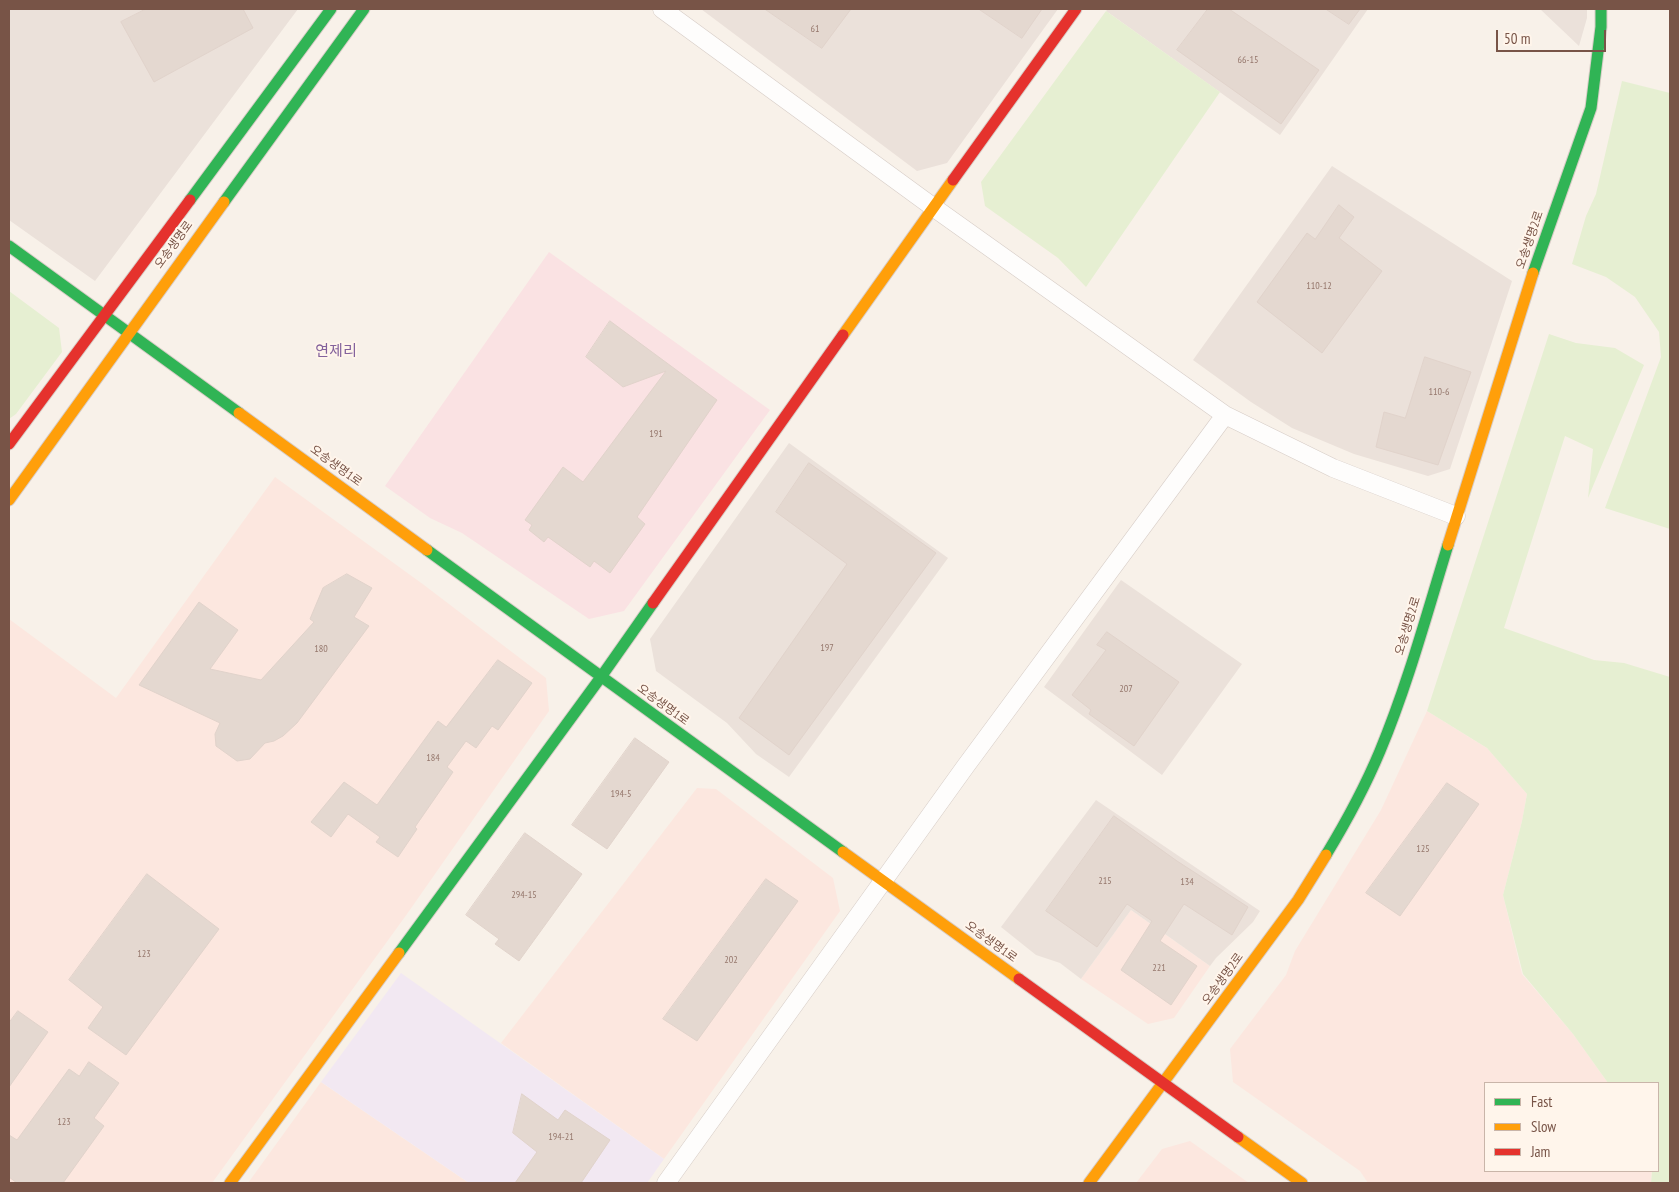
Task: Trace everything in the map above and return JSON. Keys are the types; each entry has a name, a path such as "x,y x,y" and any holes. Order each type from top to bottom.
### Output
{"street":[{"name":"오송생명로","path":"9,444 332,9"},
{"name":"오송생명로","path":"9,500 128,332 364,9"},
{"path":"662,9 933,207 1225,415 1333,468 1456,516"},
{"path":"230,1183 601,677 933,207 1076,9"},
{"name":"오송생명2로","path":"1089,1183 1298,900 1355,804 1377,759 1402,690 1539,253 1591,108 1602,27 1602,9"},
{"name":"오송생명1로","path":"9,246 601,677 1302,1183"},
{"path":"666,1183 971,759 1225,415"}],"shaded area":[{"path":"9,9 298,9 95,281 9,220"},
{"path":"701,9 1058,9 947,163 917,171"},
{"path":"1108,9 1368,9 1280,135 1106,11"},
{"path":"1540,9 1587,9 1587,18 1579,46"},
{"path":"1332,166 1512,281 1450,469 1428,476 1354,454 1292,428 1251,402 1193,360"},
{"path":"549,252 770,410 624,611 589,619 462,533 430,518 385,486"},
{"path":"789,443 948,558 789,777 756,754 727,723 656,671 650,639"},
{"path":"275,477 424,585 546,678 549,711 407,914 212,1183 9,1183 9,619 116,698"},
{"path":"1121,580 1242,664 1162,775 1044,687"},
{"path":"1427,711 1487,748 1527,794 1503,895 1522,974 1573,1034 1607,1082 1484,1082 1484,1172 1652,1172 1651,1183 1368,1183 1360,1171 1233,1082 1230,1049 1286,975 1295,951 1381,810"},
{"path":"697,788 716,789 833,878 840,911 664,1159 501,1043"},
{"path":"1096,800 1260,911 1253,922 1210,966 1131,910 1081,979 1060,963 1036,955 1001,927"},
{"path":"1131,910 1210,966 1174,1018 1148,1024 1081,979"},
{"path":"401,973 664,1159 647,1183 469,1183 321,1082"},
{"path":"321,1082 469,1183 248,1183"},
{"path":"1190,1141 1249,1183 1136,1183 1162,1149"}],"green space":[{"path":"1106,11 1220,92 1086,287 1058,258 985,206 981,182"},
{"path":"1622,81 1670,93 1670,529 1605,508 1661,357 1659,332 1635,297 1606,277 1572,264 1586,216 1596,194"},
{"path":"9,291 59,328 62,352 16,414 9,419"},
{"path":"1549,334 1576,343 1615,348 1644,365 1588,498 1593,449 1565,436 1504,628 1594,660 1624,663 1670,677 1670,1183 1651,1183 1652,1172 1659,1172 1659,1082 1607,1082 1573,1034 1523,974 1503,895 1527,794 1487,748 1427,711"}],"building":[{"path":"146,9 243,9 253,28 154,82 121,22"},
{"path":"765,9 851,9 822,48"},
{"path":"979,9 1042,9 1022,38"},
{"path":"1208,9 1229,9 1319,70 1281,124 1177,50"},
{"path":"1326,9 1360,9 1349,24"},
{"path":"1339,205 1354,217 1339,238 1382,271 1322,353 1257,302 1307,233 1315,239"},
{"path":"610,321 717,400 637,517 645,524 610,573 594,561 590,567 548,537 544,542 529,530 532,525 525,520 563,467 583,482 666,371 623,387 586,357"},
{"path":"1425,357 1471,372 1438,465 1376,447 1384,412 1405,418"},
{"path":"809,463 936,553 789,755 739,718 847,564 776,512"},
{"path":"347,574 372,588 354,617 369,626 297,723 283,736 265,743 250,759 237,761 216,746 215,734 220,723 139,685 199,602 238,630 210,669 261,680 314,622 310,619 323,588"},
{"path":"1107,632 1179,682 1134,746 1089,714 1091,710 1072,695 1106,650 1097,645"},
{"path":"498,660 532,683 498,730 492,726 476,748 466,741 447,767 453,772 415,827 417,829 398,857 376,842 380,837 348,814 331,837 311,822 344,782 377,805 438,721 446,727"},
{"path":"635,738 669,762 607,849 572,825"},
{"path":"1447,783 1479,804 1400,916 1366,893"},
{"path":"1114,816 1177,861 1248,907 1232,935 1184,904 1160,941 1197,966 1171,1005 1121,970 1152,921 1127,904 1097,947 1046,911"},
{"path":"525,833 582,874 519,961 495,944 499,939 466,915"},
{"path":"147,874 219,929 126,1055 88,1028 103,1007 69,980"},
{"path":"766,879 798,901 697,1041 663,1019"},
{"path":"18,1011 48,1032 9,1087 9,1023"},
{"path":"89,1062 119,1083 94,1118 104,1126 63,1183 17,1183 9,1177 9,1135 17,1140 69,1069 79,1076"},
{"path":"522,1094 558,1120 565,1110 610,1140 581,1183 515,1183 537,1152 513,1133"}],"traffic: fast":[{"path":"190,200 331,9"},
{"path":"224,202 364,9"},
{"path":"1533,273 1591,108 1601,27 1601,9"},
{"path":"9,246 239,413"},
{"path":"1326,855 1362,791 1390,726 1417,648 1448,545"},
{"path":"427,550 843,852"},
{"path":"399,953 653,603"}],"traffic: slow":[{"path":"843,335 953,180"},
{"path":"9,500 224,202"},
{"path":"1448,545 1533,273"},
{"path":"239,413 427,550"},
{"path":"843,852 1019,979"},
{"path":"1089,1183 1298,900 1326,855"},
{"path":"230,1183 399,953"},
{"path":"1238,1137 1302,1183"}],"traffic: jam":[{"path":"953,180 1076,9"},
{"path":"9,444 190,200"},
{"path":"653,603 843,335"},
{"path":"1019,979 1238,1137"}],"district":[{"name":"연제리","path":"336,352"}]}
